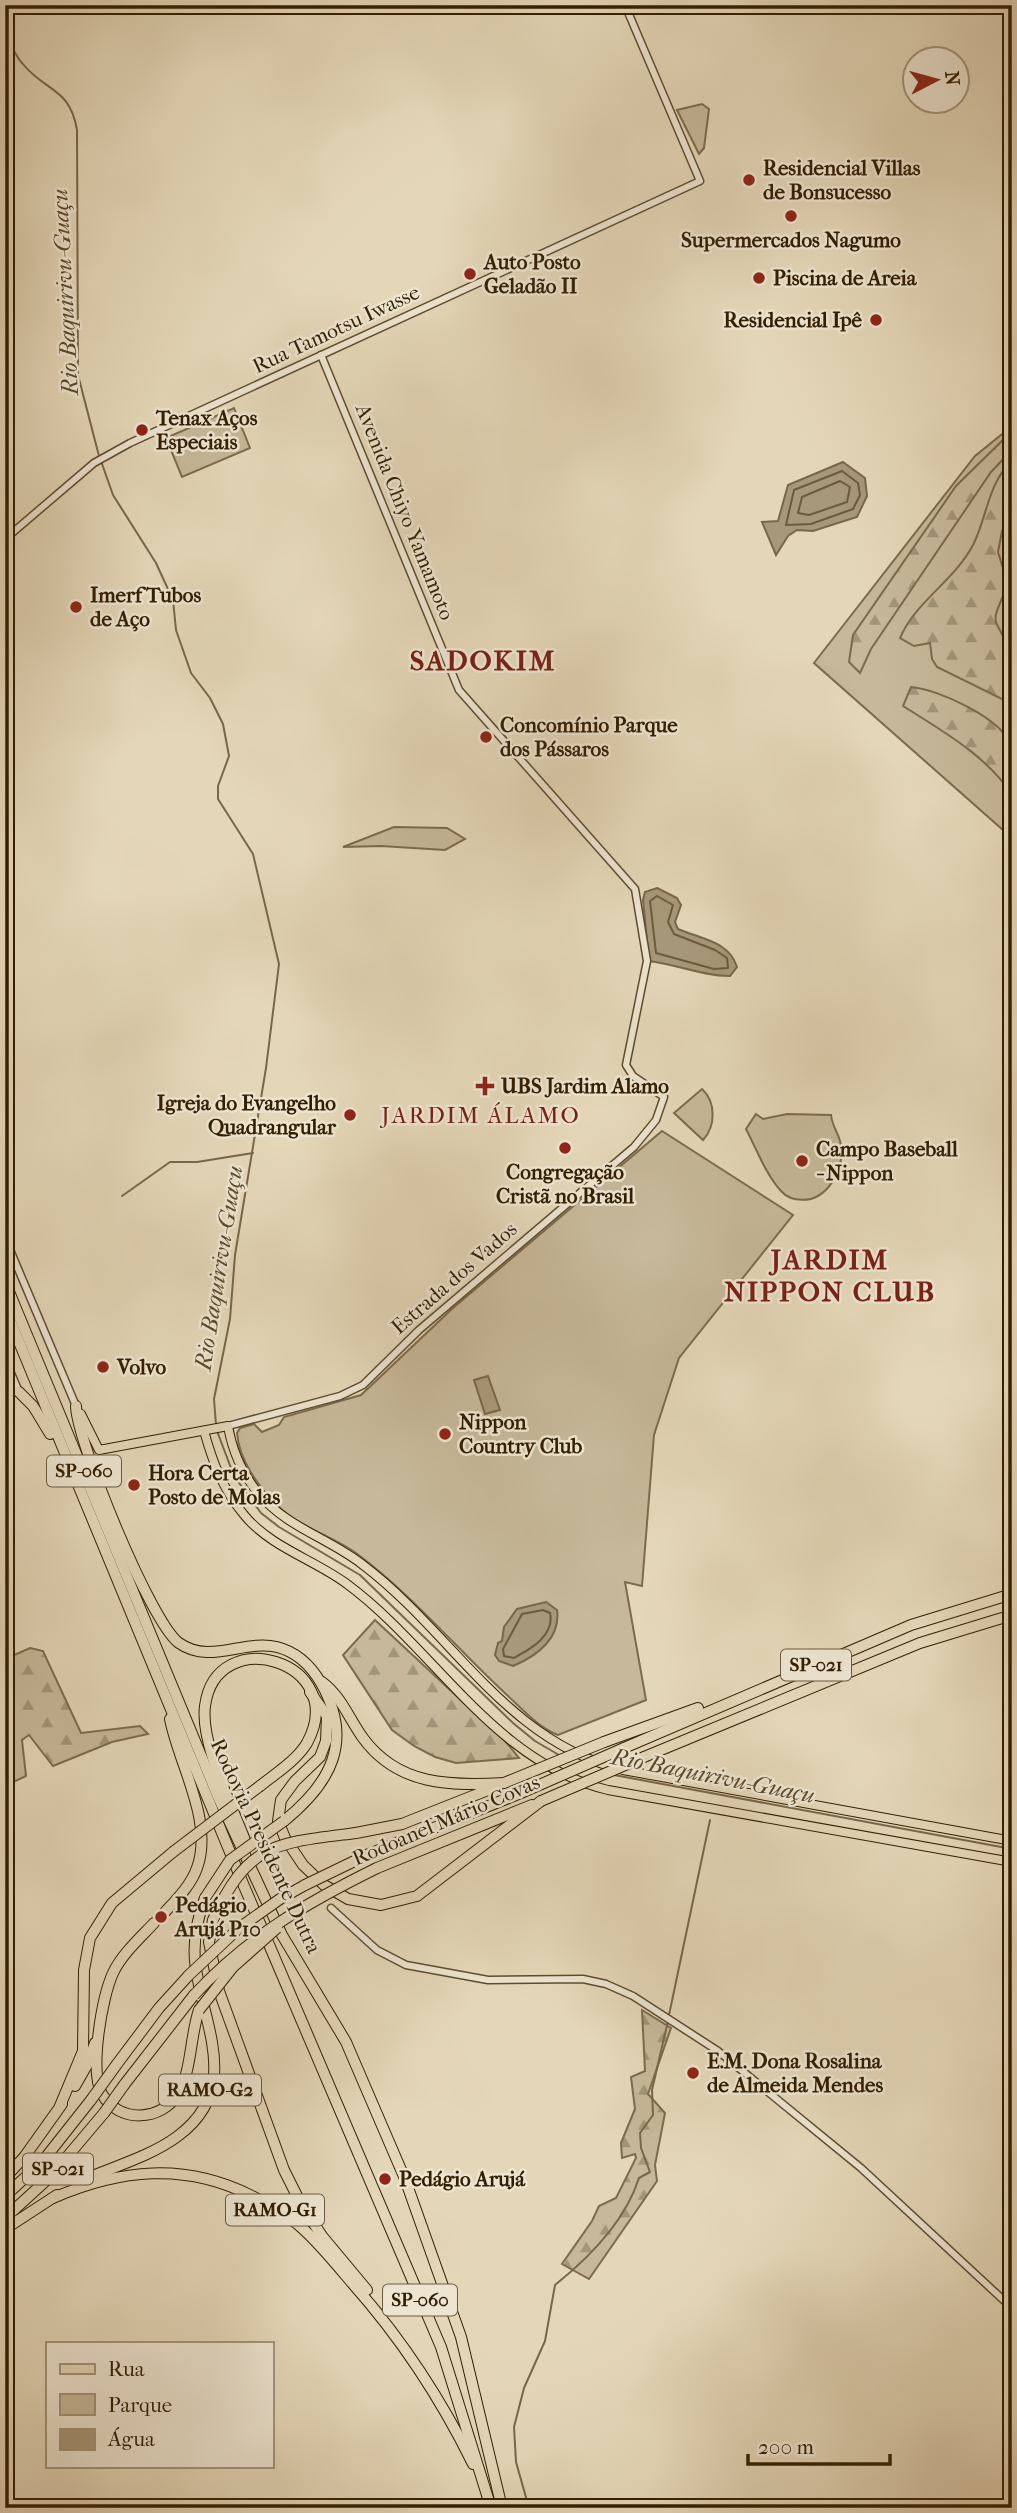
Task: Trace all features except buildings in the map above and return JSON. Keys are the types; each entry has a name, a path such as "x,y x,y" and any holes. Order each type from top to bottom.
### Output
{"highway":[{"name":"Rodovia Presidente Dutra","path":"5,1282 219,1800 293,1954 346,2042 405,2179 461,2337 502,2508"},
{"name":"Rodovia Presidente Dutra","path":"5,1308 166,1698 441,2347 491,2508"},
{"path":"19,1392 45,1424 66,1469 75,1480"},
{"path":"76,1406 90,1456 120,1533 161,1623 180,1644 202,1653 252,1645 276,1646 297,1656 319,1681 335,1692 363,1739 381,1758 406,1774 439,1784 505,1783"},
{"name":"Rodoanel Mário Covas","path":"5,2196 42,2162 159,2008 213,1950 265,1908 369,1854 521,1793 729,1701 911,1625 1012,1594"},
{"name":"Rodoanel Mário Covas","path":"5,2218 50,2177 104,2113 194,1995 234,1955 289,1914 377,1868 463,1835 644,1757 920,1643 1012,1615"},
{"path":"265,1899 208,1738 204,1708 216,1678 233,1665 253,1659 274,1660 287,1665 327,1716 326,1741 320,1757 295,1781 281,1800 278,1821 285,1838 303,1864 324,1885 348,1899 381,1905 417,1896 541,1801"},
{"name":"RAMO-G2","path":"53,2198 79,2181 167,2144 194,2122 205,2105 215,2069 215,2050 195,1964 198,1919 205,1898 230,1860 306,1803 323,1783 337,1743 335,1716 319,1681"},
{"path":"60,2106 83,2051 84,1970 90,1938 112,1903 173,1852 260,1786 307,1743 314,1715 310,1692"},
{"path":"165,1912 192,1880 201,1848 194,1800 166,1698"},
{"path":"387,2322 382,2310 322,2236 301,2204 284,2170 219,1991 209,1942 213,1920 234,1879 257,1858 286,1844 402,1824 604,1742 704,1706 729,1701"},
{"path":"154,1923 112,1974 100,2029 96,2068 102,2094 124,2112 145,2116 162,2110 180,2092 199,2010 233,1967 289,1914"},
{"path":"5,2178 25,2156 87,2066 100,2029"},
{"name":"RAMO-G1","path":"53,2198 106,2178 137,2172 179,2173 219,2182 269,2205 300,2225 387,2322 443,2405 485,2488"},
{"path":"5,2229 53,2198"}],"main road":[{"path":"76,1406 99,1450 224,1427 238,1460 257,1492 274,1510 293,1525 364,1565 519,1717 568,1751 623,1770 1012,1841"},
{"path":"207,1430 223,1486 247,1518 270,1538 349,1585 501,1733 548,1768 608,1790 1012,1862"}],"street":[{"name":"Rua Tamotsu Iwasse","path":"5,539 104,457 701,181 625,5"},
{"name":"Avenida Chiyo Yamamoto","path":"321,355 459,690 635,889 647,961 626,1065 633,1076 664,1097"},
{"name":"Estrada dos Vados","path":"224,1427 340,1396 363,1385 419,1330 634,1147 656,1120 664,1097"},
{"path":"5,1238 76,1406"},
{"path":"5,1359 19,1392"},
{"path":"331,1908 377,1950 406,1965 443,1974 498,1980 583,1979 619,1989 718,2051 880,2184 1012,2308"}],"green space":[{"path":"702,104 709,109 704,148 699,154 677,110"},
{"path":"234,408 250,448 182,477 166,438"},
{"path":"1012,426 1012,838 814,663 975,456"},
{"path":"1011,432 1010,452 991,472 871,649 860,673 849,662 853,635 956,486"},
{"path":"1012,461 1012,510 1002,531 998,552 1008,585 997,610 996,622 1011,655 1012,704 937,667 932,659 930,643 914,646 900,638 915,613 965,558 978,534 998,479"},
{"path":"911,687 952,699 982,715 1005,735 1013,756 1012,794 976,755 903,706"},
{"path":"394,827 447,828 465,839 445,850 381,846 343,847"},
{"path":"702,1089 710,1100 713,1114 710,1128 703,1140 674,1113"},
{"name":"Campo Baseball - Nippon","path":"756,1114 763,1119 787,1114 831,1115 840,1141 841,1158 836,1175 826,1190 811,1199 803,1200 791,1198 781,1191 766,1169 746,1129"},
{"name":"Nippon Country Club","path":"662,1131 793,1215 679,1358 654,1435 642,1586 625,1582 646,1700 558,1735 525,1713 380,1572 350,1549 297,1521 278,1506 251,1473 237,1433 240,1428 254,1424 262,1432 279,1425 284,1417 361,1395 453,1308"},
{"path":"375,1620 506,1742 519,1758 456,1763 435,1757 392,1730 343,1655"},
{"path":"30,1648 43,1651 81,1733 140,1726 148,1734 112,1742 53,1766 29,1735 22,1740 26,1776 5,1786 5,1659"},
{"path":"642,2010 671,2028 648,2094 665,2113 655,2165 657,2181 589,2279 562,2264 592,2221 599,2206 616,2198 636,2158 635,2154 622,2158 621,2143 635,2109 631,2077 645,2071"}],"water":[{"path":"843,462 865,478 867,496 857,517 813,531 797,530 788,536 776,555 762,522 778,521 788,485"},
{"path":"657,888 677,898 681,905 675,922 678,929 713,942 728,951 737,967 730,976 649,961 643,900 645,892"},
{"path":"488,1376 500,1410 485,1414 474,1380"},
{"path":"546,1602 557,1610 557,1620 546,1645 513,1666 499,1661 495,1655 498,1643 502,1641 504,1627 517,1609"}],"waterway":[{"name":"Rio Baquirivu-Guaçu","path":"5,33 22,63 63,98 74,116 77,130 78,375 99,456"},
{"name":"Rio Baquirivu-Guaçu","path":"101,461 113,495 156,563 173,600 176,630 191,673 210,698 223,724 229,756 218,786 218,799 253,854 279,964 266,1068 235,1255 230,1319 214,1399 216,1425"},
{"path":"122,1196 170,1162 197,1162 253,1153"},
{"name":"Rio Baquirivu-Guaçu","path":"217,1431 234,1476 261,1513 279,1527 360,1575 513,1723 535,1741 559,1755"},
{"name":"Rio Baquirivu-Guaçu","path":"614,1775 1012,1849"},
{"path":"669,2015 710,1820"},
{"path":"529,2508 516,2462 514,2427 524,2388 545,2341 555,2285 605,2238 625,2209 639,2178 650,2172 641,2148 640,2133 653,2115 652,2090 668,2021"}],"place":[{"name":"Residencial Villas de Bonsucesso","path":"749,180"},
{"name":"Supermercados Nagumo","path":"791,216"},
{"name":"Auto Posto Geladão II","path":"470,274"},
{"name":"Piscina de Areia","path":"759,278"},
{"name":"Residencial Ipê","path":"876,320"},
{"name":"Tenax Aços Especiais","path":"142,430"},
{"name":"Imerf Tubos de Aço","path":"76,607"},
{"name":"Concomínio Parque dos Pássaros","path":"486,737"},
{"name":"UBS Jardim Alamo","path":"485,1086"},
{"name":"Igreja do Evangelho Quadrangular","path":"350,1115"},
{"name":"Congregação Cristã no Brasil","path":"565,1148"},
{"name":"Campo Baseball - Nippon","path":"802,1161"},
{"name":"Volvo","path":"103,1367"},
{"name":"Nippon Country Club","path":"445,1434"},
{"name":"Hora Certa Posto de Molas","path":"134,1485"},
{"name":"Pedágio Arujá P10","path":"161,1917"},
{"name":"E.M. Dona Rosalina de Almeida Mendes","path":"693,2073"},
{"name":"Pedágio Arujá","path":"385,2179"}],"district":[{"name":"SADOKIM","path":"483,660"},
{"name":"JARDIM ÁLAMO","path":"481,1115"},
{"name":"JARDIM NIPPON CLUB","path":"830,1275"}]}
